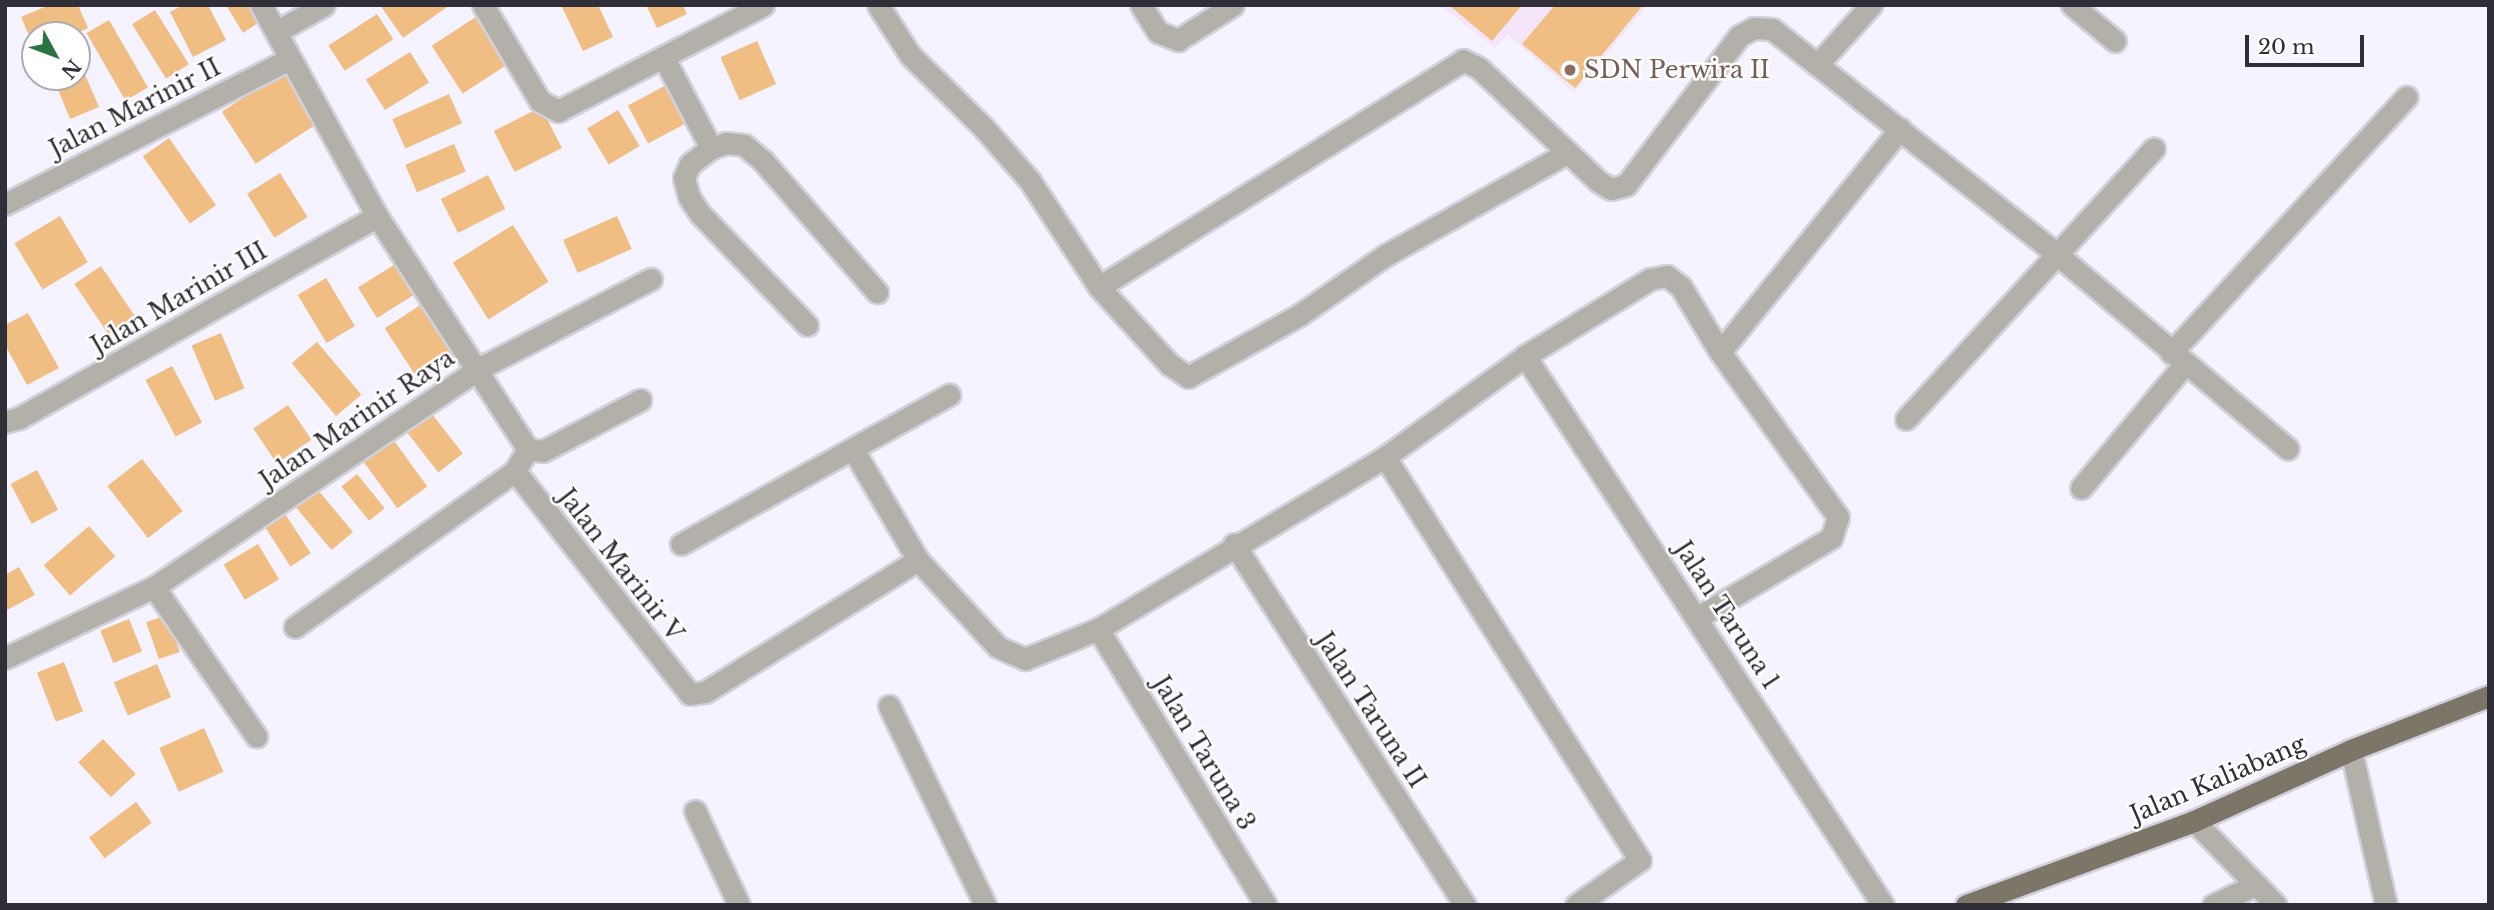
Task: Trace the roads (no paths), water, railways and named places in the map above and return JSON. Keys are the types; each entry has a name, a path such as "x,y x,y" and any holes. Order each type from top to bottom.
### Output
{"main road":[{"name":"Jalan Kaliabang","path":"1966,905 2194,821 2351,750 2489,696"}],"street":[{"name":"Jalan Marinir Raya","path":"5,658 153,587 478,369 377,216 261,5"},
{"path":"276,33 324,5"},
{"path":"482,5 549,110 558,111 763,5"},
{"path":"878,5 910,55 984,128 1030,181 1099,287 1169,363 1188,377 1301,314 1386,255 1565,155"},
{"path":"1141,5 1158,32 1178,40 1233,5"},
{"path":"1817,65 1871,5"},
{"path":"2072,5 2115,41"},
{"path":"1099,287 1463,60 1479,68 1565,155 1611,189 1626,184 1740,36 1754,28 1772,29 2059,256 2177,359 2288,449"},
{"path":"664,58 711,148"},
{"name":"Jalan Marinir II","path":"5,204 289,59"},
{"path":"2081,488 2177,359 2406,97"},
{"path":"1720,352 1900,129"},
{"path":"807,325 700,214 689,197 684,178 690,164 711,148 744,145 877,292"},
{"path":"1906,419 2059,256 2154,148"},
{"name":"Jalan Marinir III","path":"5,422 19,418 377,216"},
{"path":"854,451 918,559 998,647 1025,659 1098,629 1234,544 1385,457 1525,356 1650,279 1667,276 1681,287 1720,352 1838,517 1838,527 1831,538 1698,617"},
{"path":"640,400 543,452 528,449 478,369 651,278"},
{"name":"Jalan Taruna 1","path":"1525,356 1884,905"},
{"path":"681,544 854,451 948,395"},
{"path":"295,627 515,471 528,449"},
{"path":"1385,457 1640,860 1576,905"},
{"name":"Jalan Marinir V","path":"515,471 685,691 705,692 918,559"},
{"name":"Jalan Taruna II","path":"1234,544 1465,905"},
{"path":"153,587 256,736"},
{"name":"Jalan Taruna 3","path":"1098,629 1266,905"},
{"path":"889,706 985,905"},
{"path":"2351,750 2386,905"},
{"path":"695,811 739,905"},
{"path":"2194,821 2277,905"},
{"path":"2213,905 2255,885"}],"place":[{"name":"SDN Perwira II","path":"1570,70"}]}
